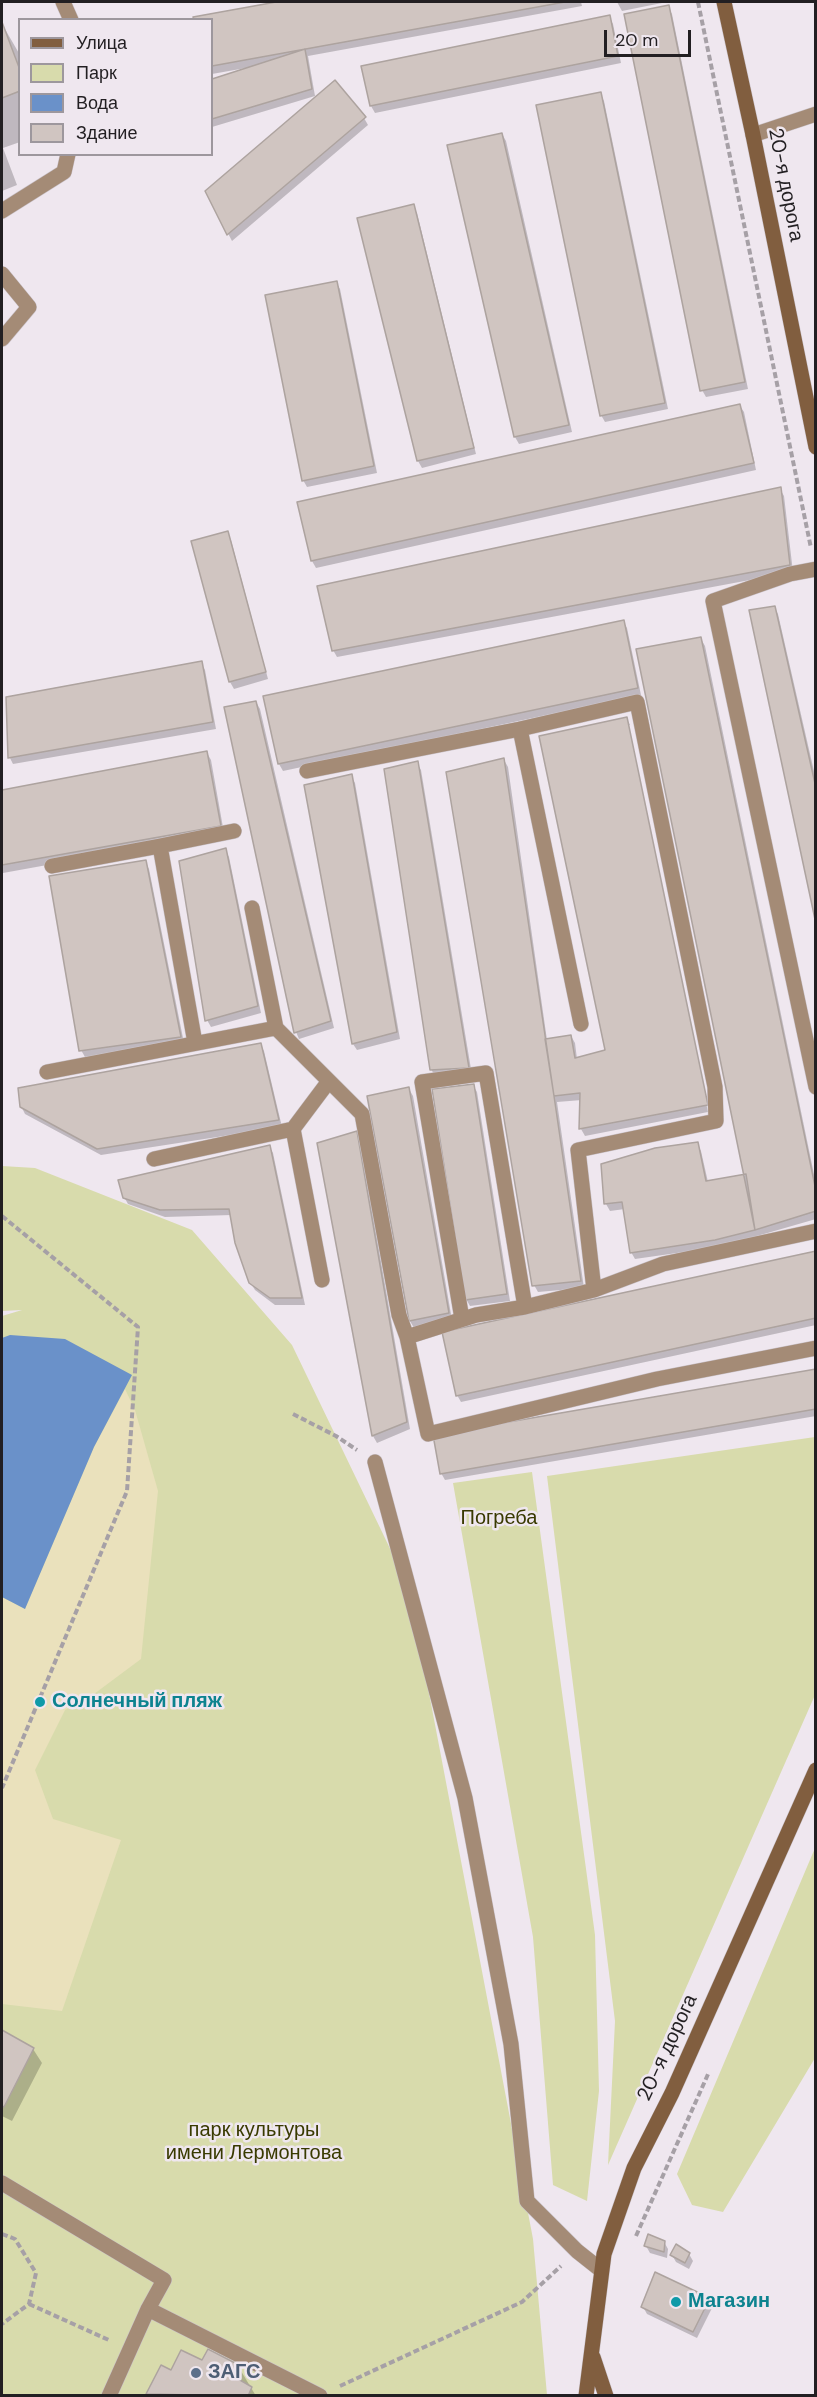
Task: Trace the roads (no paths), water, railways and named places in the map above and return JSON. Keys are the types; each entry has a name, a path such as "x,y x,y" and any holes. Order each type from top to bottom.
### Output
{"main road":[{"name":"20-я дорога","path":"724,2 816,447"},
{"name":"20-я дорога","path":"586,2396 604,2254 634,2168 672,2093 816,1770"},
{"name":"20-я дорога","path":"591,2352 606,2396"}],"lane":[{"path":"63,2 70,18"},
{"path":"753,135 816,114"},
{"path":"2,211 64,172 68,156"},
{"path":"2,274 29,307 2,339"},
{"path":"815,569 790,574 713,601 816,1087"},
{"path":"307,771 520,729 637,702 715,1087 716,1121 578,1150 594,1290"},
{"path":"520,729 581,1024"},
{"path":"52,866 234,831"},
{"path":"160,846 195,1043"},
{"path":"252,909 276,1028 362,1114 399,1315 407,1337 428,1434 657,1379 816,1348"},
{"path":"47,1072 276,1028"},
{"path":"462,1319 422,1082 486,1073 525,1307"},
{"path":"154,1159 293,1129 329,1082"},
{"path":"293,1129 322,1280"},
{"path":"407,1337 462,1319 594,1290 663,1264 816,1231"},
{"path":"375,1462 465,1798 511,2044 527,2201 577,2251 601,2270"},
{"path":"2,2183 164,2280 148,2309 109,2396"},
{"path":"148,2309 320,2396"}],"water":[{"path":"10,1335 65,1339 132,1375 94,1447 25,1609 2,1597 2,1338"}],"place":[{"name":"Солнечный пляж","path":"40,1702"},
{"name":"Магазин","path":"676,2302"},
{"name":"ЗАГС","path":"196,2373"}],"park label":[{"name":"Погреба","path":"499,1519"},
{"name":"парк культуры имени Лермонтова","path":"254,2142"}]}
